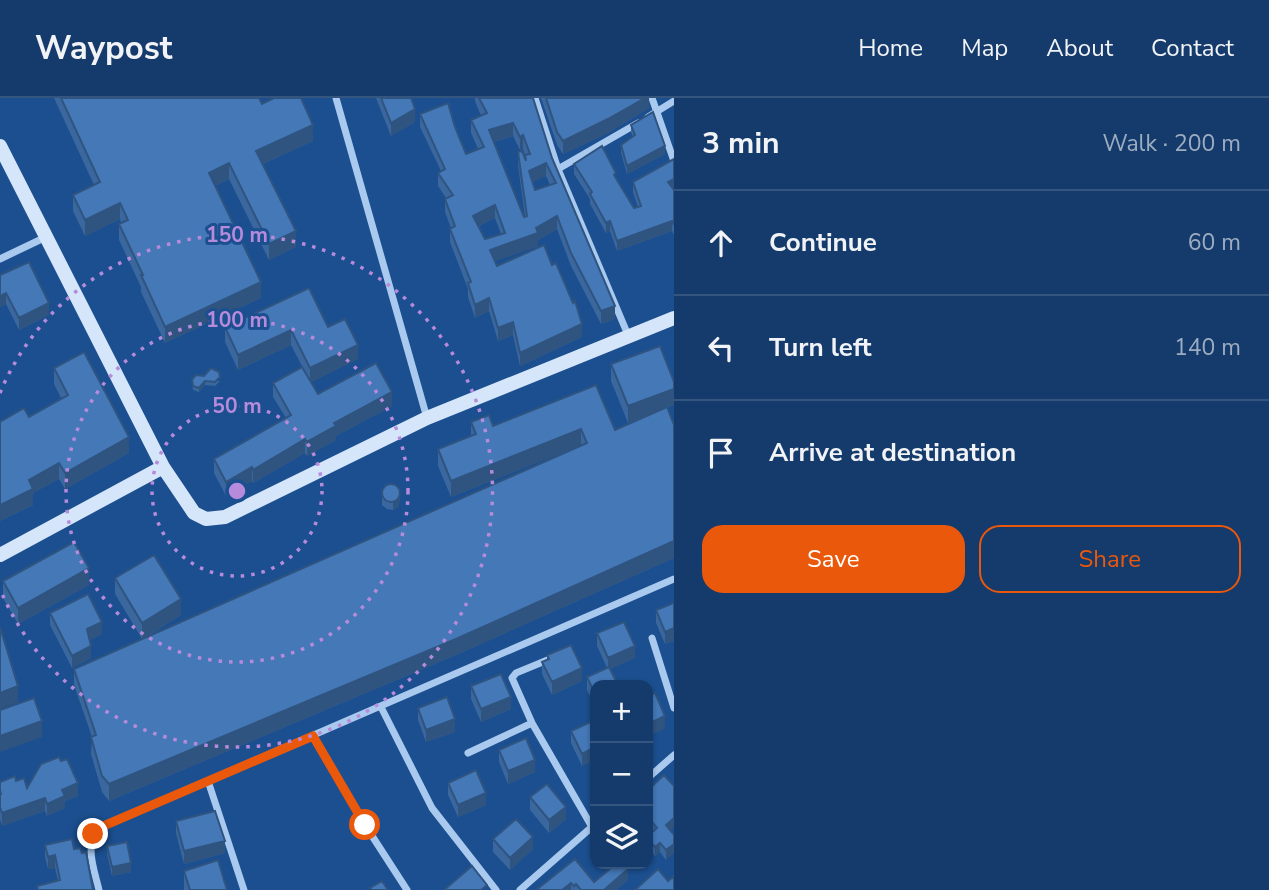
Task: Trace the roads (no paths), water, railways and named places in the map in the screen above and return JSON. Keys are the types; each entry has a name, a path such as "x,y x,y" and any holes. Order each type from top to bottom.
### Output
{"street":[{"path":"335,98 427,418"},
{"path":"535,98 558,169 628,335"},
{"path":"652,98 674,161"},
{"path":"558,169 674,101"},
{"path":"0,146 163,467 194,513 206,519 225,517 427,418 674,318"},
{"path":"0,259 46,237"},
{"path":"0,555 163,467"},
{"path":"99,890 89,846 93,834 101,827 674,579"},
{"path":"652,638 674,708"},
{"path":"559,656 516,673 512,678 532,723 590,818"},
{"path":"381,707 432,808 496,890"},
{"path":"468,753 532,723"},
{"path":"313,736 407,890"},
{"path":"653,774 674,755"},
{"path":"208,781 244,890"},
{"path":"520,890 590,829"}]}
